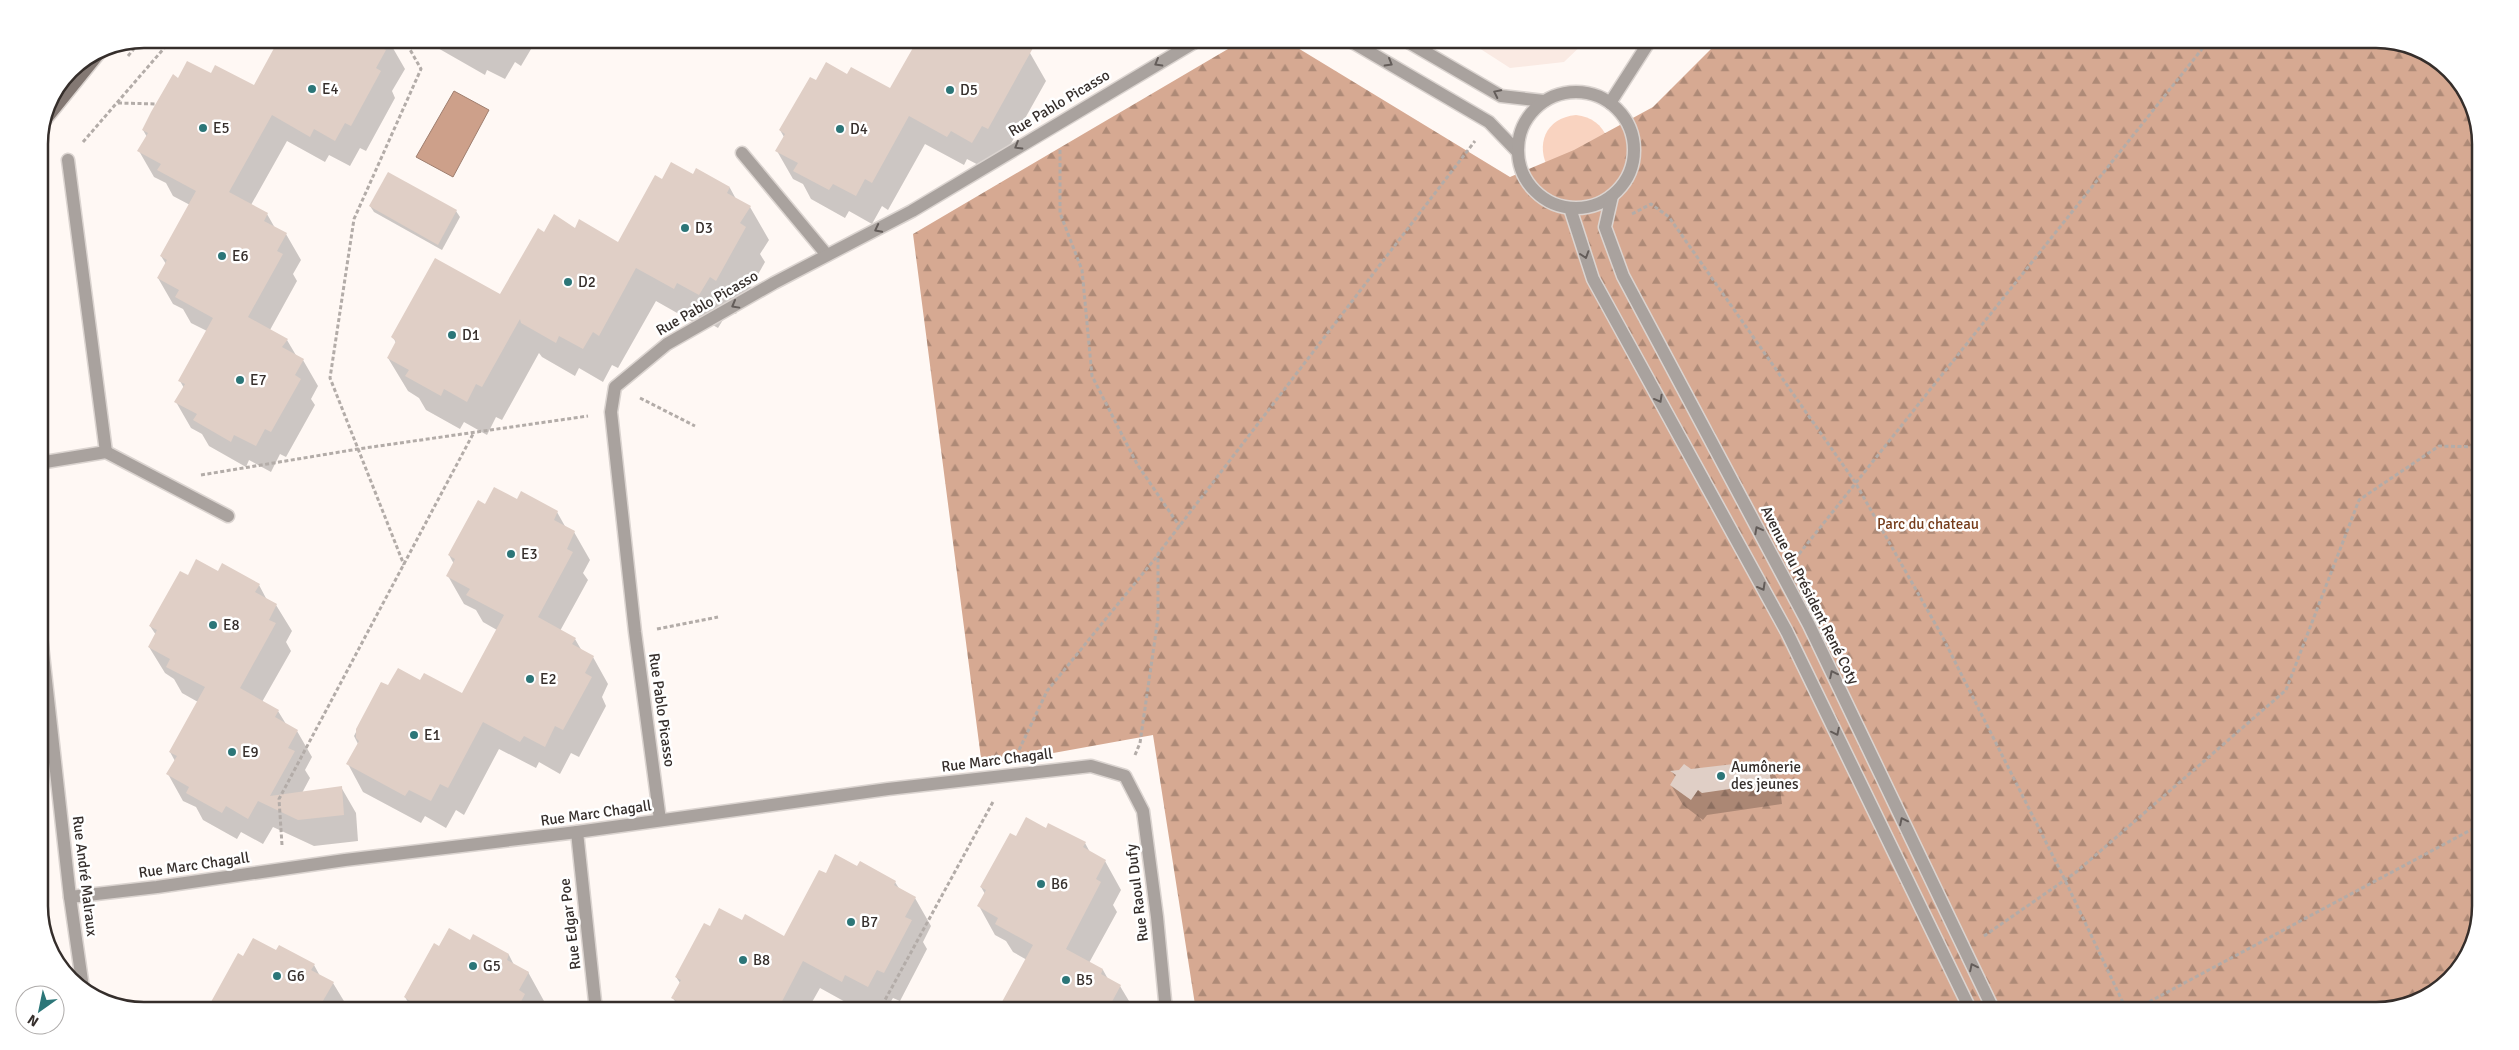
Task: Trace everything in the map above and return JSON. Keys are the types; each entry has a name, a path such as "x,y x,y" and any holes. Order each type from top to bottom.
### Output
{"main road":[{"path":"54,109 91,63"}],"street":[{"name":"Rue Pablo Picasso","path":"660,820 635,632 611,412 615,387 667,344 827,255 912,211 1060,120 1184,48"},
{"path":"1362,48 1489,122 1517,151"},
{"path":"1418,48 1501,96 1544,101"},
{"path":"1610,103 1645,48"},
{"path":"1570,92 1584,92 1610,103 1621,113 1629,127 1634,149 1630,172 1623,185 1612,196 1599,204 1585,208 1570,208 1554,204 1539,196 1528,183 1520,168 1517,151 1519,136 1524,122 1533,110 1544,101 1570,92"},
{"path":"742,153 827,255"},
{"path":"68,160 106,452"},
{"path":"1605,227 1612,196"},
{"path":"1570,208 1593,279 1787,632 1967,1002"},
{"name":"Avenue du Président René Coty","path":"1605,227 1623,276 1809,625 1990,1002"},
{"path":"48,462 106,452 228,516"},
{"name":"Rue André Malraux","path":"48,699 70,897 82,981"},
{"name":"Rue Marc Chagall","path":"70,897 1008,775 1090,766 1124,776"},
{"name":"Rue Raoul Dufy","path":"1124,776 1143,811 1157,916 1165,1002"},
{"name":"Rue Edgar Poe","path":"577,832 595,1002"}],"path":[{"path":"68,160 164,48"},
{"path":"404,565 330,378 354,219 421,68 409,48"},
{"path":"1782,574 2203,48"},
{"path":"117,103 156,104"},
{"path":"1060,120 1060,213 1082,270 1092,376 1137,464 1180,526"},
{"path":"884,1002 1008,775 1047,691 1180,526 1489,122"},
{"path":"1605,227 1651,204 1669,216 1856,482 1941,634 2065,880 2123,1002"},
{"path":"615,387 695,426"},
{"path":"162,481 358,449 473,434 611,412"},
{"path":"283,868 279,799 473,434"},
{"path":"1965,949 2065,880 2286,690 2359,500 2439,446 2471,447"},
{"path":"1124,776 1140,744 1158,618 1158,554"},
{"path":"635,632 718,618"},
{"path":"2149,1002 2472,829"}],"shaded area":[{"path":"1479,48 1579,48 1564,62 1510,68"},
{"path":"454,91 489,110 453,177 416,157"},
{"path":"1576,115 1587,117 1595,122 1608,139 1549,170 1543,151 1543,142 1546,134 1557,121"}],"green space":[{"name":"Parc du chateau","path":"1230,48 1298,48 1510,177 1574,150 1653,107 1712,48 2382,48 2395,49 2424,60 2444,75 2459,95 2471,131 2472,907 2470,926 2459,955 2444,975 2418,993 2395,1001 2382,1002 1195,1002 1153,735 982,766 913,234"}],"building":[{"path":"274,48 382,48 386,50 376,68 381,71 351,126 345,123 335,141 314,129 310,137 272,115 229,192 268,213 264,221 287,233 277,251 283,254 248,317 288,339 282,347 304,359 295,375 301,379 271,432 265,429 256,446 234,435 231,442 193,420 197,414 174,402 185,384 178,381 213,318 175,297 179,290 157,278 167,260 160,256 196,191 157,170 161,164 137,151 148,133 142,130 151,112 173,74 178,78 187,61 211,73 215,65 254,85"},
{"path":"913,48 1033,48 988,129 982,126 972,143 951,131 947,137 909,116 872,183 865,179 856,196 833,184 829,190 793,171 798,163 775,151 785,134 779,130 810,77 816,80 826,62 847,74 851,67 890,88"},
{"path":"671,162 693,174 696,168 730,187 727,193 751,206 740,223 746,227 716,281 710,277 699,295 677,283 674,289 636,268 599,336 593,332 583,349 559,336 556,343 521,323 520,319 482,387 476,384 467,402 444,389 441,396 405,376 409,370 387,358 396,341 391,337 435,258 500,294 538,228 544,232 554,214 575,228 579,219 618,242 655,175 662,179"},
{"path":"388,172 457,210 438,245 369,206"},
{"path":"494,487 517,499 521,491 558,511 554,520 575,531 567,549 573,552 538,617 576,638 572,644 594,656 585,673 592,677 563,730 555,726 545,747 524,736 520,742 483,722 448,788 440,784 431,801 409,790 405,796 346,764 359,741 356,738 356,729 381,682 388,685 398,668 420,680 424,673 462,693 504,615 466,595 470,589 446,576 455,559 448,555 478,500 485,504"},
{"path":"196,559 218,571 222,563 260,584 255,592 277,604 269,620 276,623 240,688 279,710 275,717 298,730 288,748 295,751 270,796 342,786 344,815 298,820 258,801 248,819 226,806 222,813 186,793 189,787 166,774 177,756 169,752 205,687 166,667 170,659 148,647 157,630 149,626 180,571 188,575"},
{"path":"1768,760 1771,783 1702,793 1698,790 1691,800 1670,785 1676,775 1670,771 1679,770 1684,764 1691,769"},
{"name":"B6","path":"1026,817 1046,828 1048,823 1086,842 1083,847 1106,860 1096,879 1101,882 1066,949 1103,969 1101,974 1121,985 1112,1002 1002,1002 1033,945 995,924 998,918 977,906 986,890 980,887 1010,833 1016,836"},
{"path":"835,854 857,866 860,861 896,881 894,885 916,897 905,917 912,920 884,973 877,970 868,987 845,975 842,982 803,961 782,1002 679,1002 671,998 681,980 675,977 704,923 710,926 719,908 742,920 745,914 784,936 819,870 826,873"},
{"name":"G5","path":"449,928 470,940 473,934 509,954 507,960 529,972 519,990 525,994 521,1002 409,1002 404,997 434,943 439,946"},
{"name":"G6","path":"253,938 276,950 279,945 315,964 311,970 334,982 322,1002 211,1002 238,953 243,956"}],"place":[{"name":"E4","path":"312,89"},
{"name":"D5","path":"950,90"},
{"name":"E5","path":"203,128"},
{"name":"D4","path":"840,129"},
{"name":"D3","path":"685,228"},
{"name":"E6","path":"222,256"},
{"name":"D2","path":"568,282"},
{"name":"D1","path":"452,335"},
{"name":"E7","path":"240,380"},
{"name":"E3","path":"511,554"},
{"name":"E8","path":"213,625"},
{"name":"E2","path":"530,679"},
{"name":"E1","path":"414,735"},
{"name":"E9","path":"232,752"},
{"name":"Aumônerie des jeunes","path":"1721,776"},
{"name":"B6","path":"1041,884"},
{"name":"B7","path":"851,922"},
{"name":"B8","path":"743,960"},
{"name":"G5","path":"473,966"},
{"name":"G6","path":"277,976"},
{"name":"B5","path":"1066,980"}]}
